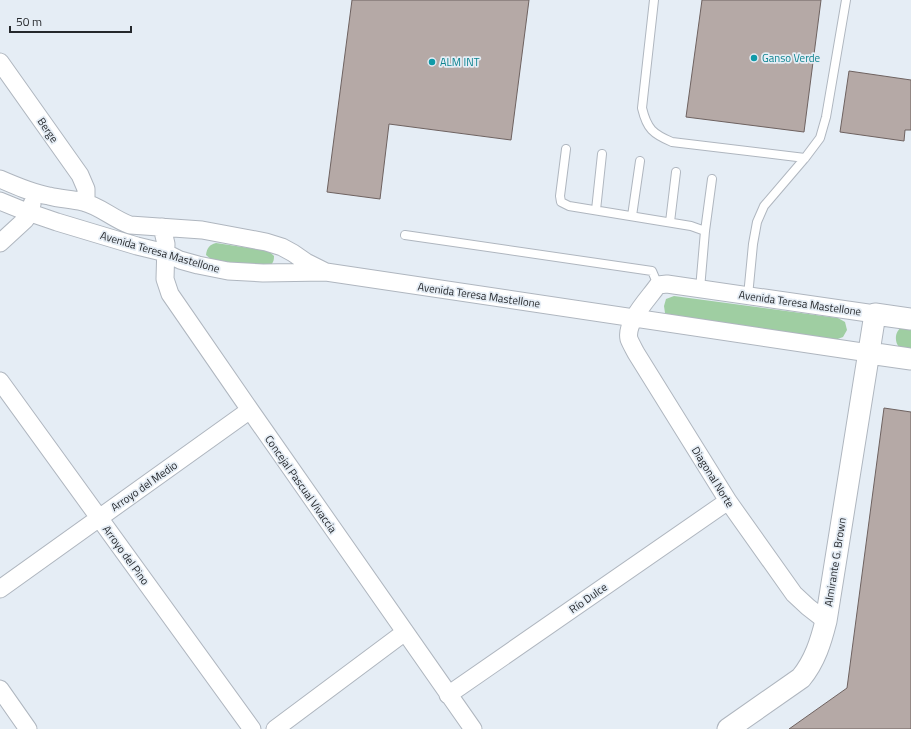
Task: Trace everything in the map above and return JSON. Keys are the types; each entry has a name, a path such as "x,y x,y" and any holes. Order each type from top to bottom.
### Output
{"street":[{"name":"Berge","path":"0,62 80,175 86,189 86,203"},
{"name":"Avenida Teresa Mastellone","path":"0,179 34,192 86,203 96,207 121,222 130,225 202,230 266,242 282,247 326,272"},
{"path":"0,243 30,213 34,192"},
{"name":"Avenida Teresa Mastellone","path":"0,201 30,213 137,246 166,253 180,260 228,271 277,274 326,272 911,359"},
{"name":"Concejal Pascual Vivaccia","path":"162,227 166,244 165,279 170,294 473,729"},
{"name":"Avenida Teresa Mastellone","path":"658,285 667,284 911,319"},
{"path":"633,318 658,285"},
{"name":"Almirante G. Brown","path":"728,729 801,678 809,668 816,654 826,621 875,314"},
{"name":"Diagonal Norte","path":"633,318 629,338 634,348 728,501 794,594 826,621"},
{"name":"Arroyo del Pino","path":"0,381 252,729"},
{"name":"Arroyo del Medio","path":"0,589 250,410"},
{"name":"Río Dulce","path":"448,695 728,501"},
{"path":"275,729 405,632"},
{"path":"0,689 28,729"}],"lane":[{"path":"654,0 642,108 646,122 657,135 672,142 805,158"},
{"path":"748,296 753,244 757,222 764,206 820,138 826,117 846,0"},
{"path":"566,149 560,196 562,202 569,206 670,222 691,226 705,231"},
{"path":"596,210 602,154"},
{"path":"632,216 640,161"},
{"path":"670,222 676,172"},
{"path":"700,289 705,231 712,179"},
{"path":"405,235 652,271 658,285"}],"green space":[{"path":"216,243 269,251 274,256 274,260 271,265 265,268 213,261 206,255 209,247"},
{"path":"674,296 838,318 845,322 847,330 843,337 835,340 671,317 665,313 664,306 666,299"},
{"path":"911,326 911,351 899,347 896,339 898,331 902,327"}],"building":[{"name":"ALM INT","path":"352,0 529,0 511,140 389,124 380,199 327,192"},
{"name":"Ganso Verde","path":"702,0 821,0 804,132 686,117"},
{"path":"849,71 911,80 911,130 905,130 904,141 840,132"},
{"path":"884,408 911,412 911,729 789,729 847,688"}],"place":[{"name":"Ganso Verde","path":"754,58"},
{"name":"ALM INT","path":"432,62"}]}
